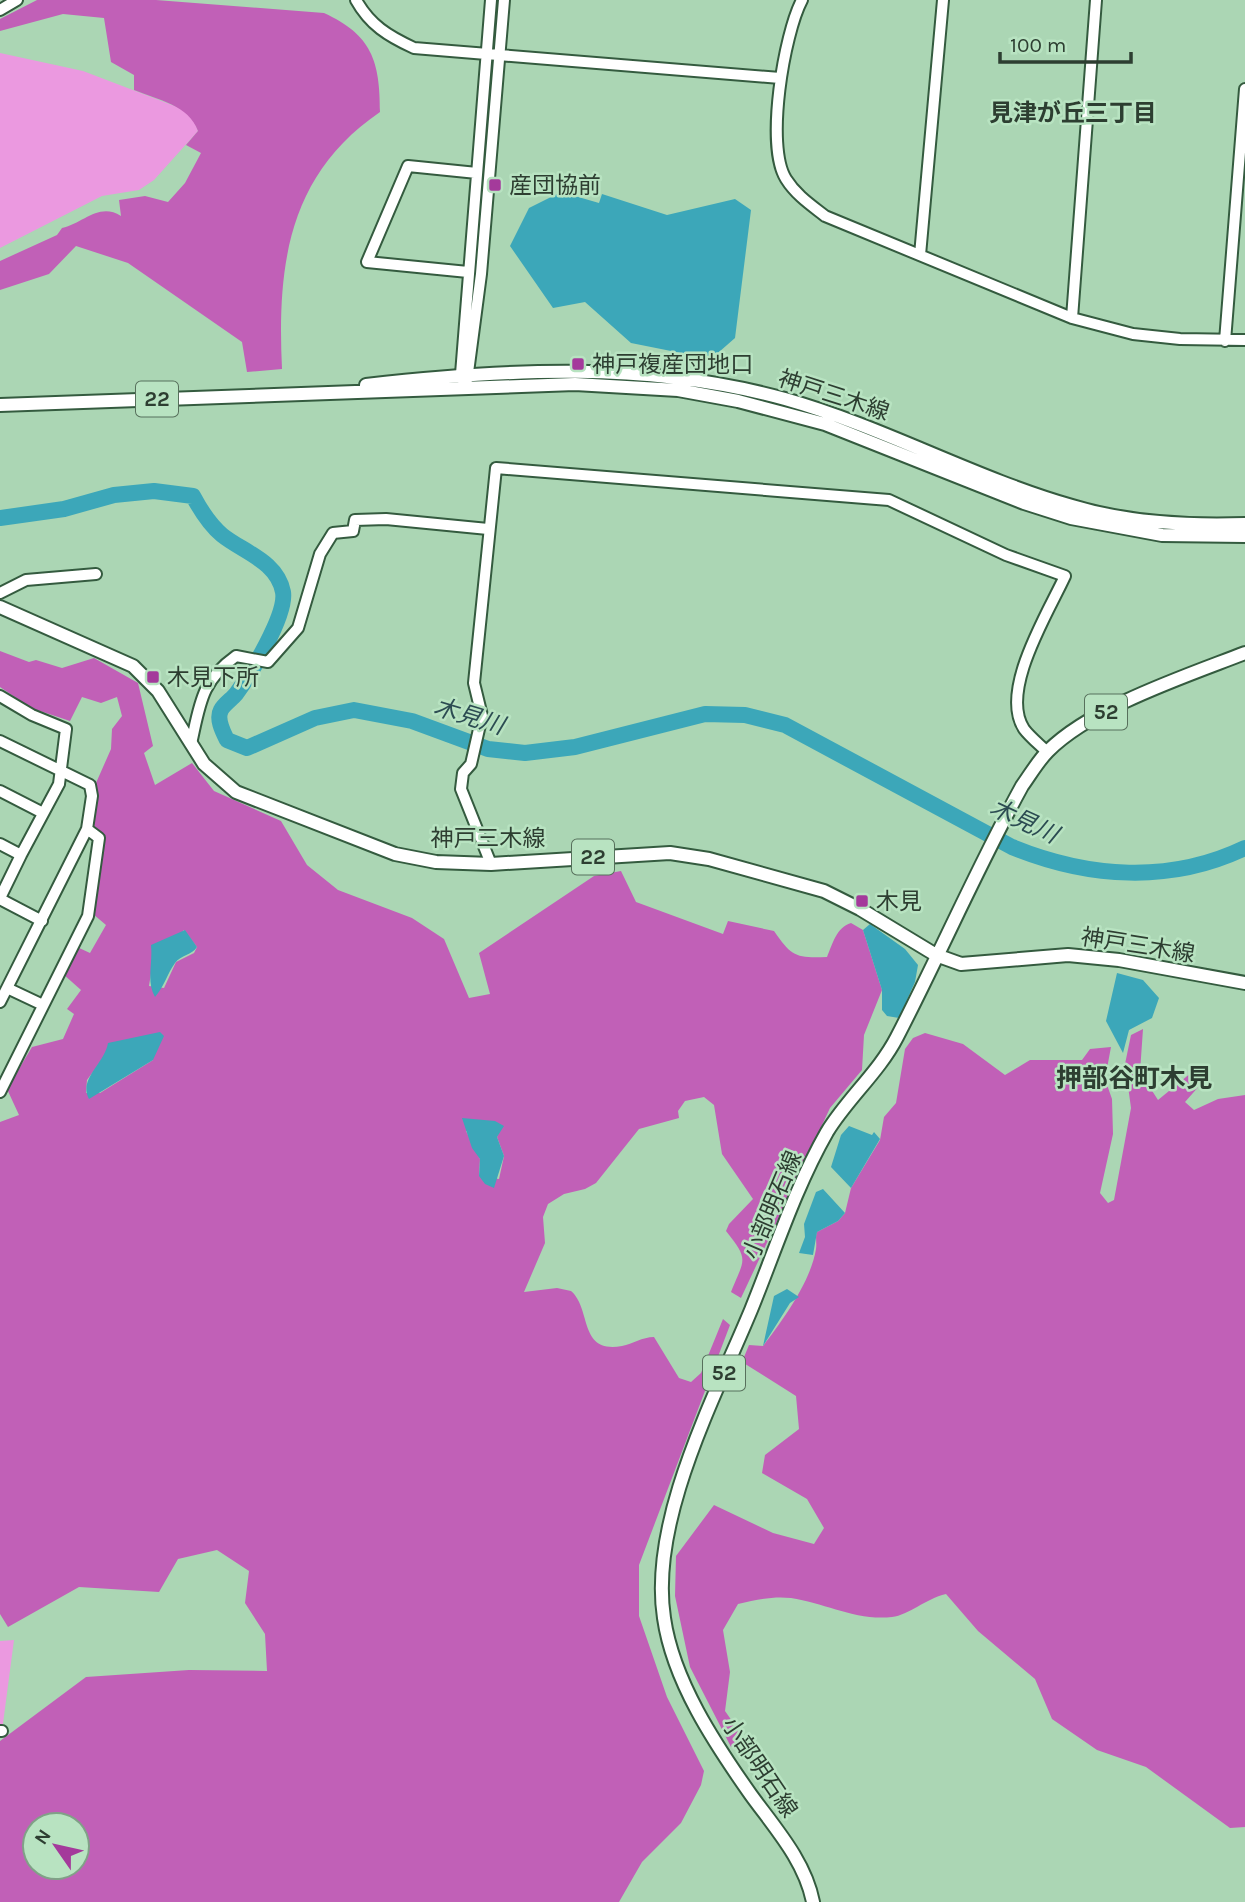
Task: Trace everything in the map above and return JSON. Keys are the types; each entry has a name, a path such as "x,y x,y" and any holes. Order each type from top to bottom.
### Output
{"main road":[{"name":"神戸三木線","path":"0,405 313,393 578,369 681,378 786,399 871,428 1026,492 1075,507 1165,523 1245,524"},
{"name":"神戸三木線","path":"465,378 620,385 738,401 868,438 1024,503 1071,518 1162,535 1245,536"},
{"name":"神戸三木線","path":"0,607 133,666 158,691 204,764 236,792 395,854 436,862 491,864 670,853 709,859 824,891 860,909 936,955 961,964 1068,955 1119,960 1245,983"},
{"name":"小部明石線","path":"813,1902 794,1854 727,1762 687,1686 664,1620 660,1572 670,1514 721,1379 807,1174 843,1107 895,1041 1022,786 1047,752 1072,732 1111,710 1245,653"}],"street":[{"path":"0,10 17,0"},
{"path":"356,0 366,18 388,36 414,48 780,78"},
{"path":"465,378 468,272 491,0"},
{"path":"465,378 504,0"},
{"path":"802,0 790,22 780,78 777,152 784,177 800,197 825,216 1072,318 1133,334 1245,340"},
{"path":"920,255 943,0"},
{"path":"1072,318 1096,0"},
{"path":"1225,341 1245,89"},
{"path":"468,272 367,262 408,166 477,173"},
{"path":"491,864 461,789 463,774 471,764 481,716 474,683 496,468 889,500 1006,555 1065,576 1021,672 1017,692 1017,713 1024,729 1047,752"},
{"path":"191,744 203,694 210,679 236,656 268,662 298,628 320,554 333,533 353,531 355,520 386,519 488,529"},
{"path":"0,593 26,580 96,574"},
{"path":"0,696 32,715 66,729 62,772 0,899 41,921"},
{"path":"0,741 90,785 92,796 87,829 0,1002"},
{"path":"0,791 43,813"},
{"path":"0,1092 88,916 99,838 87,829"},
{"path":"0,845 20,855"},
{"path":"7,988 43,1005"}],"shaded area":[{"path":"37,0 156,0 324,13 340,21 363,41 375,64 380,112 349,137 325,164 307,194 295,225 282,294 282,369 247,372 242,342 128,263 76,246 49,274 0,290 0,261 57,235 62,228 98,212 113,212 121,216 119,200 145,196 168,202 185,183 201,153 186,145 198,131 188,115 172,105 134,90 134,75 111,62 104,18 63,14 0,31 0,19"},
{"path":"0,53 83,71 180,108 193,118 198,131 154,180 139,190 102,196 0,248"},
{"path":"0,651 29,662 36,660 62,668 94,658 138,683 153,746 144,753 155,785 192,763 214,791 281,821 307,865 338,890 412,918 444,939 469,998 490,994 479,953 594,876 621,871 636,902 723,934 728,921 774,931 791,951 801,956 827,957 838,932 846,925 851,923 863,930 882,990 864,1035 862,1070 830,1108 741,1298 731,1292 741,1266 742,1255 726,1231 729,1224 753,1199 722,1154 714,1105 704,1097 685,1101 678,1111 679,1118 639,1129 596,1183 564,1194 548,1204 543,1217 545,1243 524,1292 557,1288 571,1291 582,1308 592,1337 598,1343 608,1347 622,1346 654,1337 679,1378 691,1382 701,1373 723,1319 730,1325 639,1565 639,1616 667,1697 704,1771 701,1785 681,1823 642,1862 619,1902 0,1902 0,1741 86,1677 189,1670 267,1671 265,1634 245,1603 249,1571 217,1550 178,1559 159,1592 79,1587 8,1627 0,1614 0,1122 19,1115 7,1089 32,1047 63,1039 74,1014 67,1009 81,990 63,974 77,947 90,953 106,925 93,914 104,836 93,825 96,783 111,749 112,729 122,716 117,697 101,703 82,697 70,721 31,708 0,687","holes":["184,930 197,947 194,953 176,962 164,988 149,986 153,961","106,1054 153,1060 100,1093 86,1093 87,1080","501,1128 497,1137 504,1156 499,1179 479,1176 480,1159 466,1131"]},
{"path":"1143,1029 1140,1072 1158,1100 1197,1068 1208,1076 1185,1102 1194,1110 1218,1099 1245,1095 1245,1827 1230,1828 1146,1767 1097,1750 1052,1719 1035,1679 978,1631 946,1594 905,1613 879,1618 791,1598 771,1598 738,1604 723,1630 730,1672 725,1711 744,1738 731,1747 690,1667 675,1596 676,1556 714,1505 773,1533 814,1544 824,1528 807,1499 762,1473 765,1455 799,1429 796,1396 742,1362 749,1345 763,1346 795,1300 813,1261 817,1232 838,1221 845,1213 851,1188 880,1140 884,1117 896,1103 905,1049 913,1038 925,1033 963,1044 1005,1075 1030,1060 1082,1060 1090,1049 1111,1047 1105,1079 1112,1099 1113,1134 1100,1193 1108,1203 1114,1200 1131,1108 1125,1064 1131,1035"},
{"path":"14,1640 2,1731 0,1731 0,1641"}],"water":[{"path":"561,192 599,203 602,194 667,215 735,199 751,210 735,338 711,359 631,343 585,302 553,308 510,246 529,208"},
{"path":"870,924 905,949 918,965 915,982 899,1018 887,1016 882,1010 882,990 863,930"},
{"path":"185,930 197,947 175,963 155,997 150,979 151,945"},
{"path":"1117,973 1143,980 1159,998 1152,1018 1129,1030 1123,1053 1106,1021"},
{"path":"160,1032 164,1036 153,1060 89,1099 89,1078 108,1043"},
{"path":"462,1118 495,1121 504,1126 497,1137 504,1156 494,1188 485,1184 479,1176 480,1159 472,1148"},
{"path":"849,1126 872,1135 874,1132 880,1139 851,1188 831,1167 841,1135"},
{"path":"823,1189 845,1213 838,1221 817,1232 813,1255 799,1253 805,1237 804,1224 816,1192"},
{"path":"787,1289 799,1297 790,1303 763,1346 774,1296"}],"waterway":[{"name":"木見川","path":"0,518 64,509 114,495 154,491 193,496 217,531 274,572 283,592 283,602 274,629 242,685 222,708 219,717 227,740 247,748 315,718 354,710 412,721 488,749 525,753 575,747 705,714 745,715 785,725 1012,847 1070,865 1129,873 1158,872 1217,860 1245,848"}],"place":[{"name":"産団協前","path":"495,185"},
{"name":"神戸複産団地口","path":"578,364"},
{"name":"木見下所","path":"153,677"},
{"name":"木見","path":"862,901"}],"district":[{"name":"見津が丘三丁目","path":"1073,113"},
{"name":"押部谷町木見","path":"1134,1078"}]}
